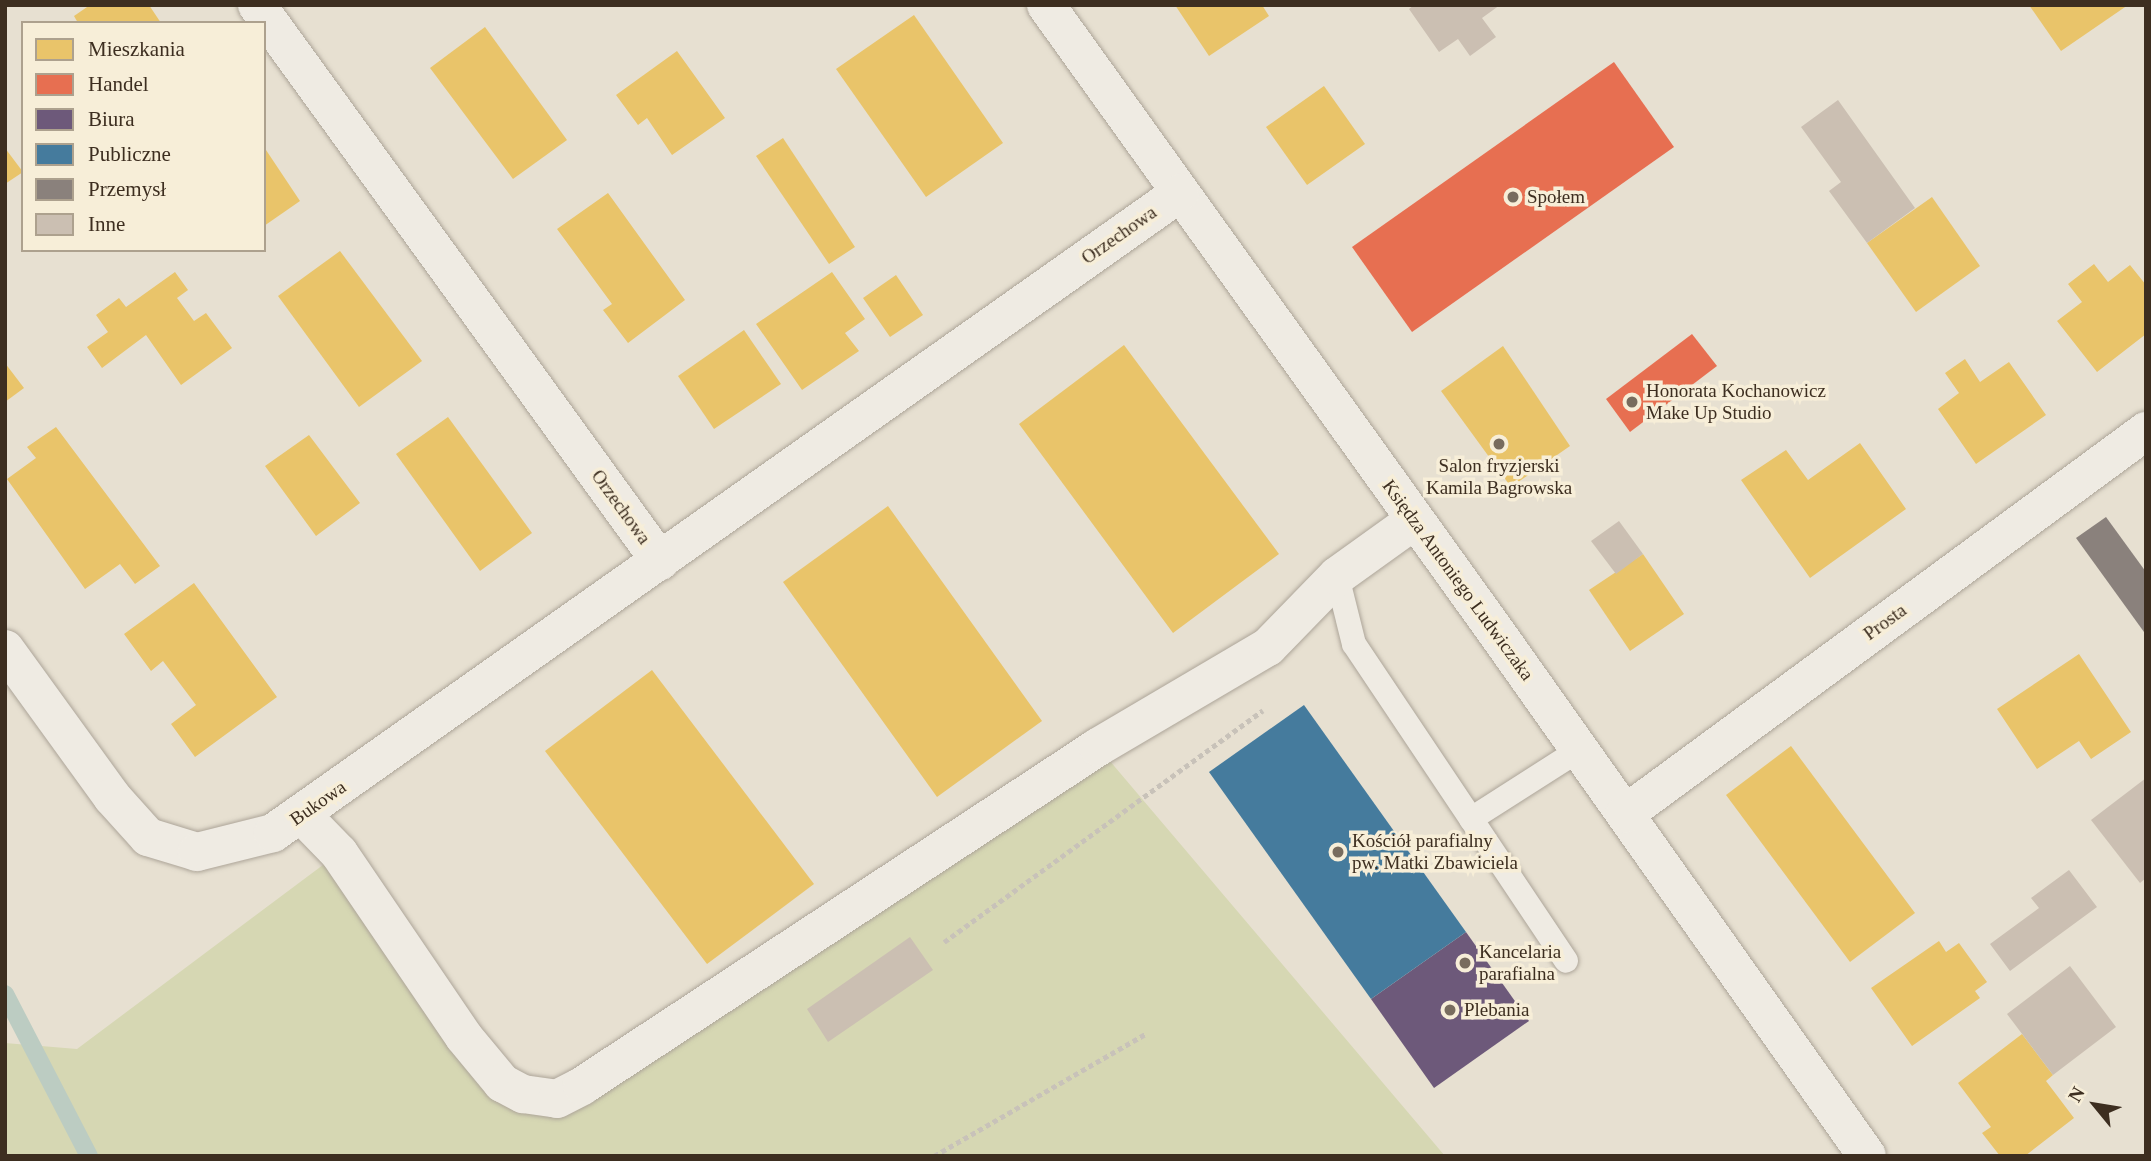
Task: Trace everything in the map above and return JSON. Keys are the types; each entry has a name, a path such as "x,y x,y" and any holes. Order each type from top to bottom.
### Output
{"street":[{"name":"Orzechowa","path":"257,5 660,561 1180,193"},
{"name":"Księdza Antoniego Ludwiczaka","path":"1046,5 1580,750 1867,1156"},
{"name":"Prosta","path":"1625,814 2146,430"},
{"path":"302,815 339,853 464,1037 502,1083 523,1094 557,1099 582,1086 1098,747 1268,647 1337,576 1415,520"},
{"name":"Bukowa","path":"5,649 112,797 148,837 197,852 274,833 660,561"}],"lane":[{"path":"1337,576 1354,644 1566,961"},
{"path":"1471,819 1580,750"}],"path":[{"path":"943,942 1265,709"},
{"path":"934,1156 1147,1033"}],"green space":[{"path":"1098,747 1445,1156 5,1156 5,1043 77,1049 339,853 464,1037 557,1099"}],"building: Mieszkania":[{"path":"90,5 149,5 160,21 77,21 74,16"},
{"path":"1175,5 1262,5 1269,16 1209,56"},
{"path":"2029,5 2128,5 2061,51"},
{"path":"914,15 1003,143 926,197 836,69"},
{"path":"485,27 567,140 513,179 430,68"},
{"path":"677,51 725,118 672,155 647,118 638,125 616,95"},
{"path":"1324,86 1365,144 1307,185 1266,127"},
{"path":"783,138 855,247 829,264 756,156"},
{"path":"5,148 21,169 21,173 5,184"},
{"path":"266,150 300,201 266,225"},
{"path":"608,193 685,300 628,343 603,310 612,304 557,229"},
{"path":"1932,197 1980,266 1916,312 1867,243"},
{"path":"340,251 422,361 359,407 278,296"},
{"path":"2094,264 2108,282 2130,265 2146,285 2146,334 2097,372 2057,321 2082,302 2068,284"},
{"path":"175,272 188,290 177,298 194,321 206,313 232,348 181,385 146,335 102,368 87,347 108,332 96,315 119,298 126,307"},
{"path":"832,272 865,319 845,333 859,351 802,390 756,324"},
{"path":"896,275 923,315 890,337 863,298"},
{"path":"744,330 781,384 714,429 678,376"},
{"path":"1124,345 1279,554 1173,633 1019,424"},
{"path":"1503,346 1570,446 1511,487 1441,391"},
{"path":"1965,359 1980,382 2009,362 2046,415 1976,464 1938,409 1959,393 1945,373"},
{"path":"5,363 24,388 5,402"},
{"path":"448,417 532,533 480,571 396,454"},
{"path":"56,427 160,566 135,584 120,564 85,589 7,479 36,458 27,447"},
{"path":"309,435 360,503 316,536 265,466"},
{"path":"1860,443 1906,509 1810,578 1741,480 1786,450 1808,480"},
{"path":"888,506 1042,721 937,797 783,582"},
{"path":"1643,554 1684,614 1630,651 1589,590"},
{"path":"194,583 277,697 195,757 171,724 196,705 163,661 151,671 124,634"},
{"path":"2079,654 2131,732 2091,759 2079,741 2037,769 1997,709"},
{"path":"652,670 814,884 707,964 545,751"},
{"path":"1791,746 1915,913 1850,962 1726,795"},
{"path":"1939,941 1946,952 1959,943 1987,982 1975,991 1980,998 1912,1046 1871,988"},
{"path":"2022,1034 2053,1075 2046,1081 2074,1118 2025,1156 2000,1156 1982,1133 1991,1127 1958,1083"}],"building: Handel":[{"name":"Społem","path":"1614,62 1674,147 1412,332 1352,247"},
{"path":"1692,334 1717,366 1630,432 1606,399"}],"building: Biura":[{"name":"Plebania","path":"1466,932 1529,1021 1434,1088 1371,999"}],"building: Publiczne":[{"name":"Kościół parafialny pw. Matki Zbawiciela","path":"1304,705 1466,932 1371,999 1209,772"}],"building: Przemysł":[{"path":"2106,517 2146,572 2144,632 2076,538"}],"building: Inne":[{"path":"1414,5 1500,5 1482,18 1496,37 1470,56 1458,39 1439,52 1409,9"},
{"path":"1838,100 1915,208 1867,243 1829,191 1841,182 1801,127"},
{"path":"1619,521 1643,554 1616,574 1591,541"},
{"path":"2146,778 2146,878 2140,883 2091,820"},
{"path":"2069,870 2097,907 2010,971 1990,944 2039,908 2031,898"},
{"path":"910,937 933,970 828,1042 807,1009"},
{"path":"2070,966 2116,1027 2053,1075 2007,1014"}],"waterway":[{"path":"5,994 89,1156"}],"place":[{"name":"Społem","path":"1513,197"},
{"name":"Honorata Kochanowicz Make Up Studio","path":"1632,402"},
{"name":"Salon fryzjerski Kamila Bagrowska","path":"1499,444"},
{"name":"Kościół parafialny pw. Matki Zbawiciela","path":"1338,852"},
{"name":"Kancelaria parafialna","path":"1465,963"},
{"name":"Plebania","path":"1450,1010"}]}
